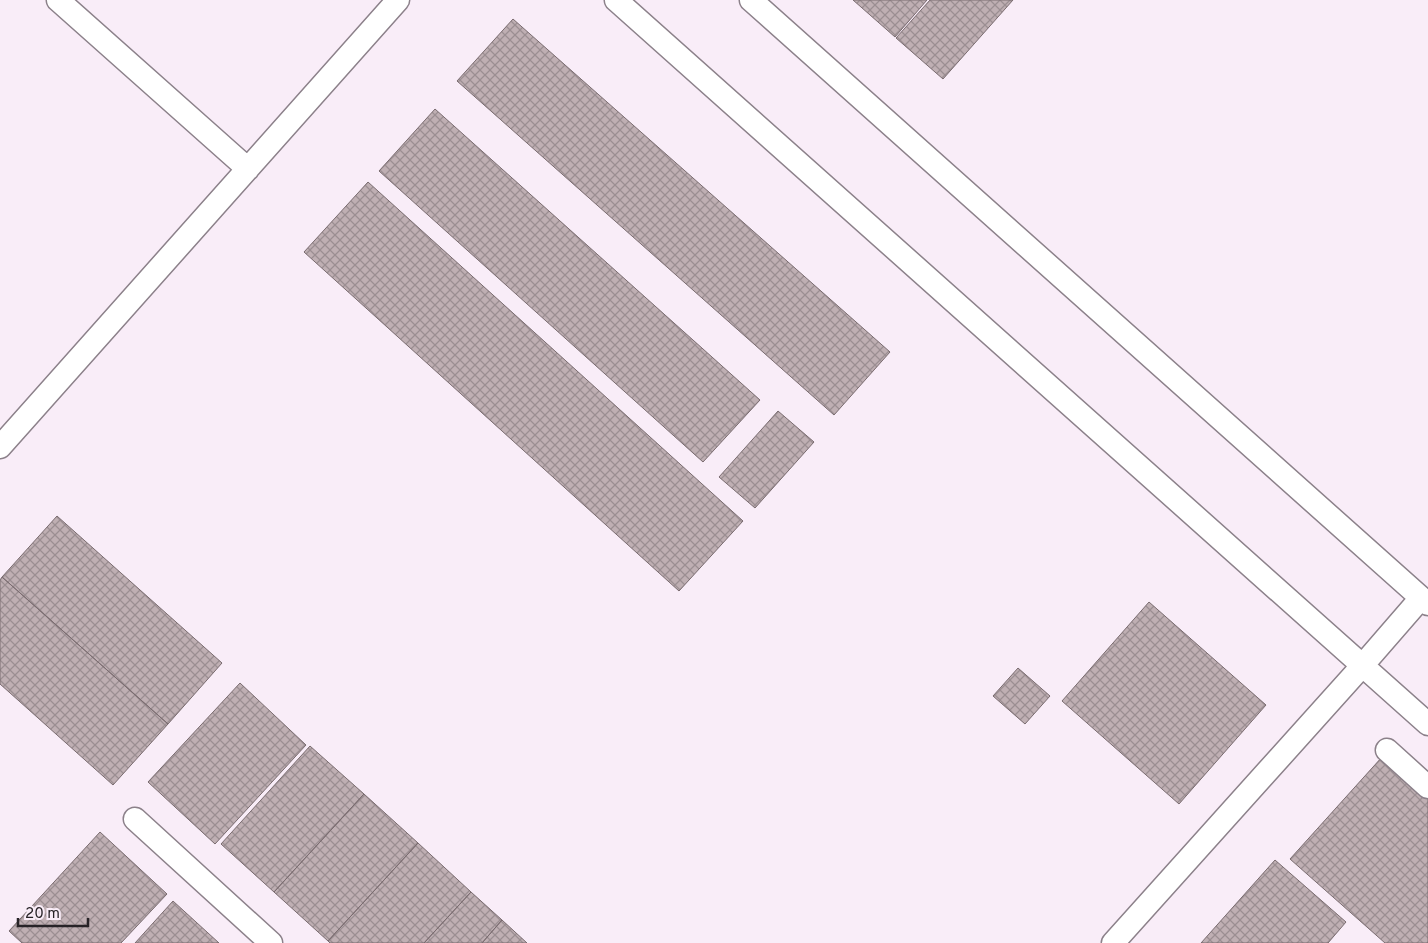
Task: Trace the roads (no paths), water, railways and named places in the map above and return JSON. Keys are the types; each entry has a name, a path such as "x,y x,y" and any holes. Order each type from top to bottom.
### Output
{"lane":[{"path":"58,0 248,169"},
{"path":"0,447 398,0"},
{"path":"616,0 1428,724"},
{"path":"751,0 1425,601 1362,666 1113,943"},
{"path":"1387,750 1428,787"},
{"path":"135,819 271,943"}]}
